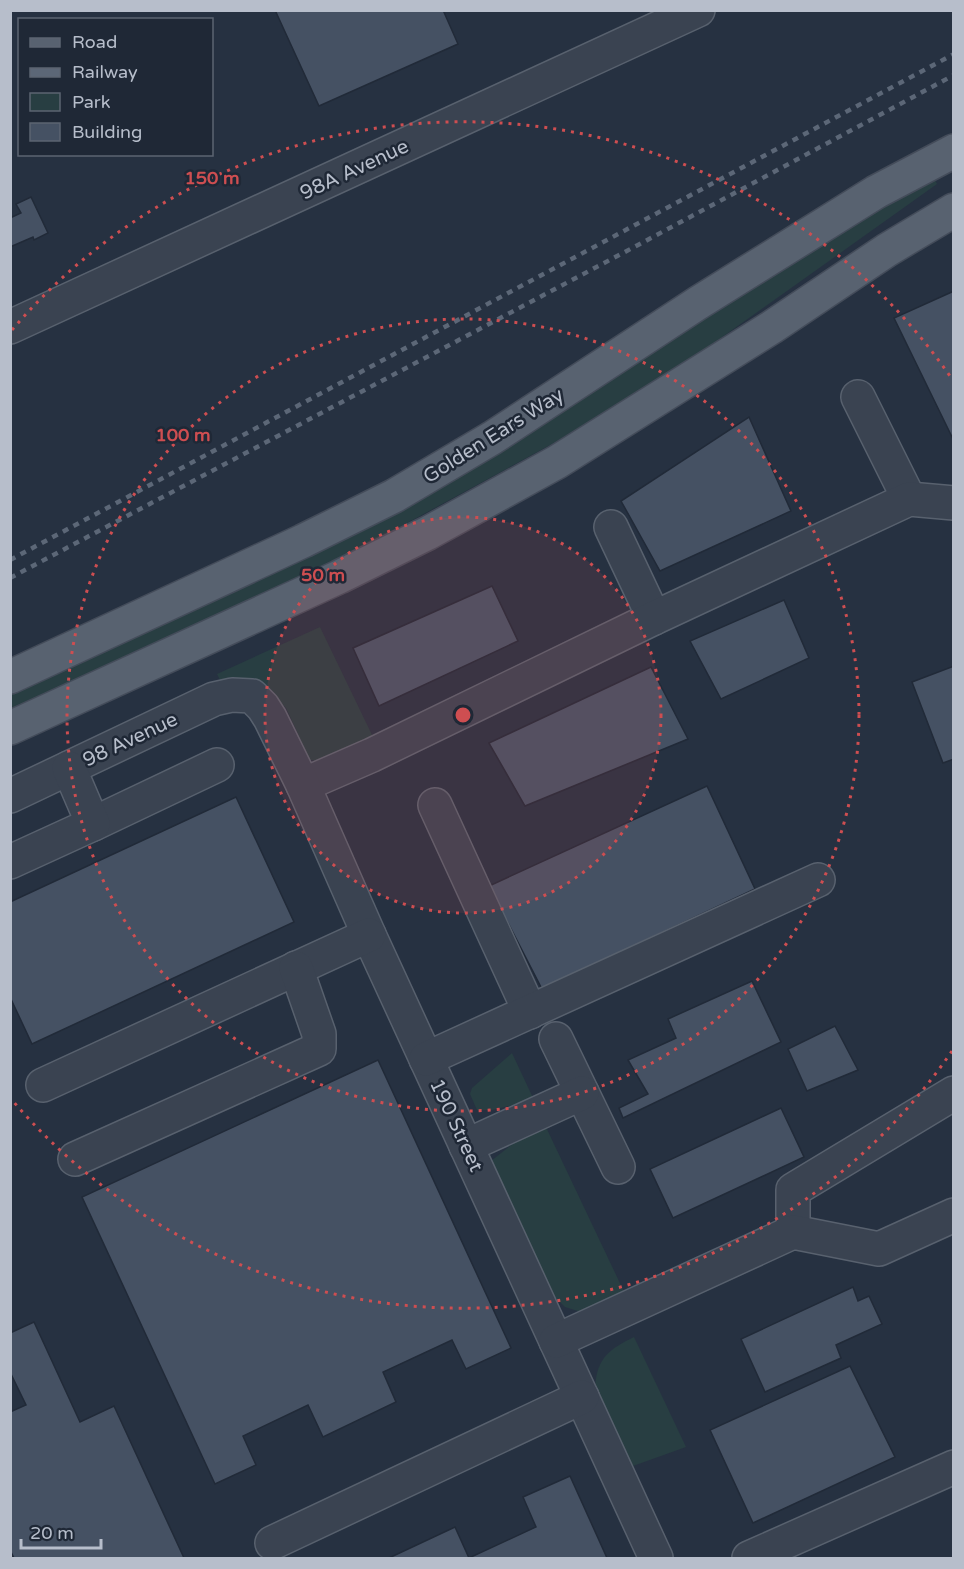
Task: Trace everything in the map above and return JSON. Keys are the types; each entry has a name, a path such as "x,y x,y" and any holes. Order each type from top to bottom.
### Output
{"main road":[{"name":"Golden Ears Way","path":"10,676 303,541 394,496 492,438 698,303 848,209 954,151"},
{"path":"10,728 359,567 428,533 547,468 772,327 887,250 954,210"}],"street":[{"name":"98A Avenue","path":"10,327 698,10"},
{"path":"858,397 909,499"},
{"path":"303,785 372,755 654,618 909,499 954,503"},
{"path":"611,527 654,618"},
{"name":"98 Avenue","path":"10,796 214,699 232,695 252,696"},
{"name":"190 Street","path":"252,696 263,706 270,718 303,785 369,935 656,1558"},
{"path":"10,862 217,765"},
{"path":"69,768 93,824"},
{"path":"435,805 530,1012"},
{"path":"426,1059 818,880"},
{"path":"43,1085 369,935"},
{"path":"75,1159 320,1049 319,1034 296,968"},
{"path":"556,1039 618,1167"},
{"path":"793,1232 793,1190 954,1093"},
{"path":"466,1146 582,1094"},
{"path":"556,1341 793,1232 879,1250 954,1215"},
{"path":"272,1543 582,1396"},
{"path":"749,1558 954,1467"}],"green space":[{"path":"934,178 937,184 686,363 552,444 387,534 308,573 11,709 10,692 726,302"},
{"path":"320,627 374,739 321,761 310,760 286,708 277,699 235,679 220,680 217,674"},
{"path":"512,1053 534,1100 492,1110 477,1110 470,1094 472,1088"},
{"path":"544,1123 627,1298 581,1312 565,1307 554,1296 491,1161 530,1130"},
{"path":"634,1337 686,1447 633,1466 629,1463 595,1387 599,1368 606,1355"}],"building":[{"path":"275,10 443,10 458,44 319,106"},
{"path":"31,197 48,233 10,247 10,218 21,213 16,204"},
{"path":"954,291 954,441 894,318"},
{"path":"749,417 791,511 660,571 621,501"},
{"path":"492,586 518,641 379,706 353,648"},
{"path":"784,600 809,658 721,699 690,641"},
{"path":"954,666 954,759 943,763 912,682"},
{"path":"651,667 688,739 525,806 489,743"},
{"path":"707,786 755,889 542,989 489,886"},
{"path":"236,797 294,922 32,1044 10,997 10,902"},
{"path":"752,981 781,1042 623,1118 619,1108 648,1094 628,1060 676,1038 668,1019"},
{"path":"835,1026 858,1070 807,1091 788,1049"},
{"path":"378,1060 511,1348 466,1369 452,1340 383,1372 396,1402 323,1437 308,1405 243,1436 256,1465 215,1484 82,1197"},
{"path":"781,1108 804,1157 673,1218 650,1169"},
{"path":"853,1287 858,1301 869,1296 882,1324 836,1345 841,1358 765,1392 741,1339"},
{"path":"34,1322 80,1422 114,1406 184,1558 14,1558 10,1550 10,1412 26,1405 10,1372 10,1333"},
{"path":"850,1366 895,1457 753,1523 710,1430"},
{"path":"570,1476 607,1558 469,1558 536,1527 523,1497"},
{"path":"455,1527 469,1558 392,1558 391,1557"}],"railway":[{"path":"10,560 954,54"},
{"path":"10,578 954,75"}]}
